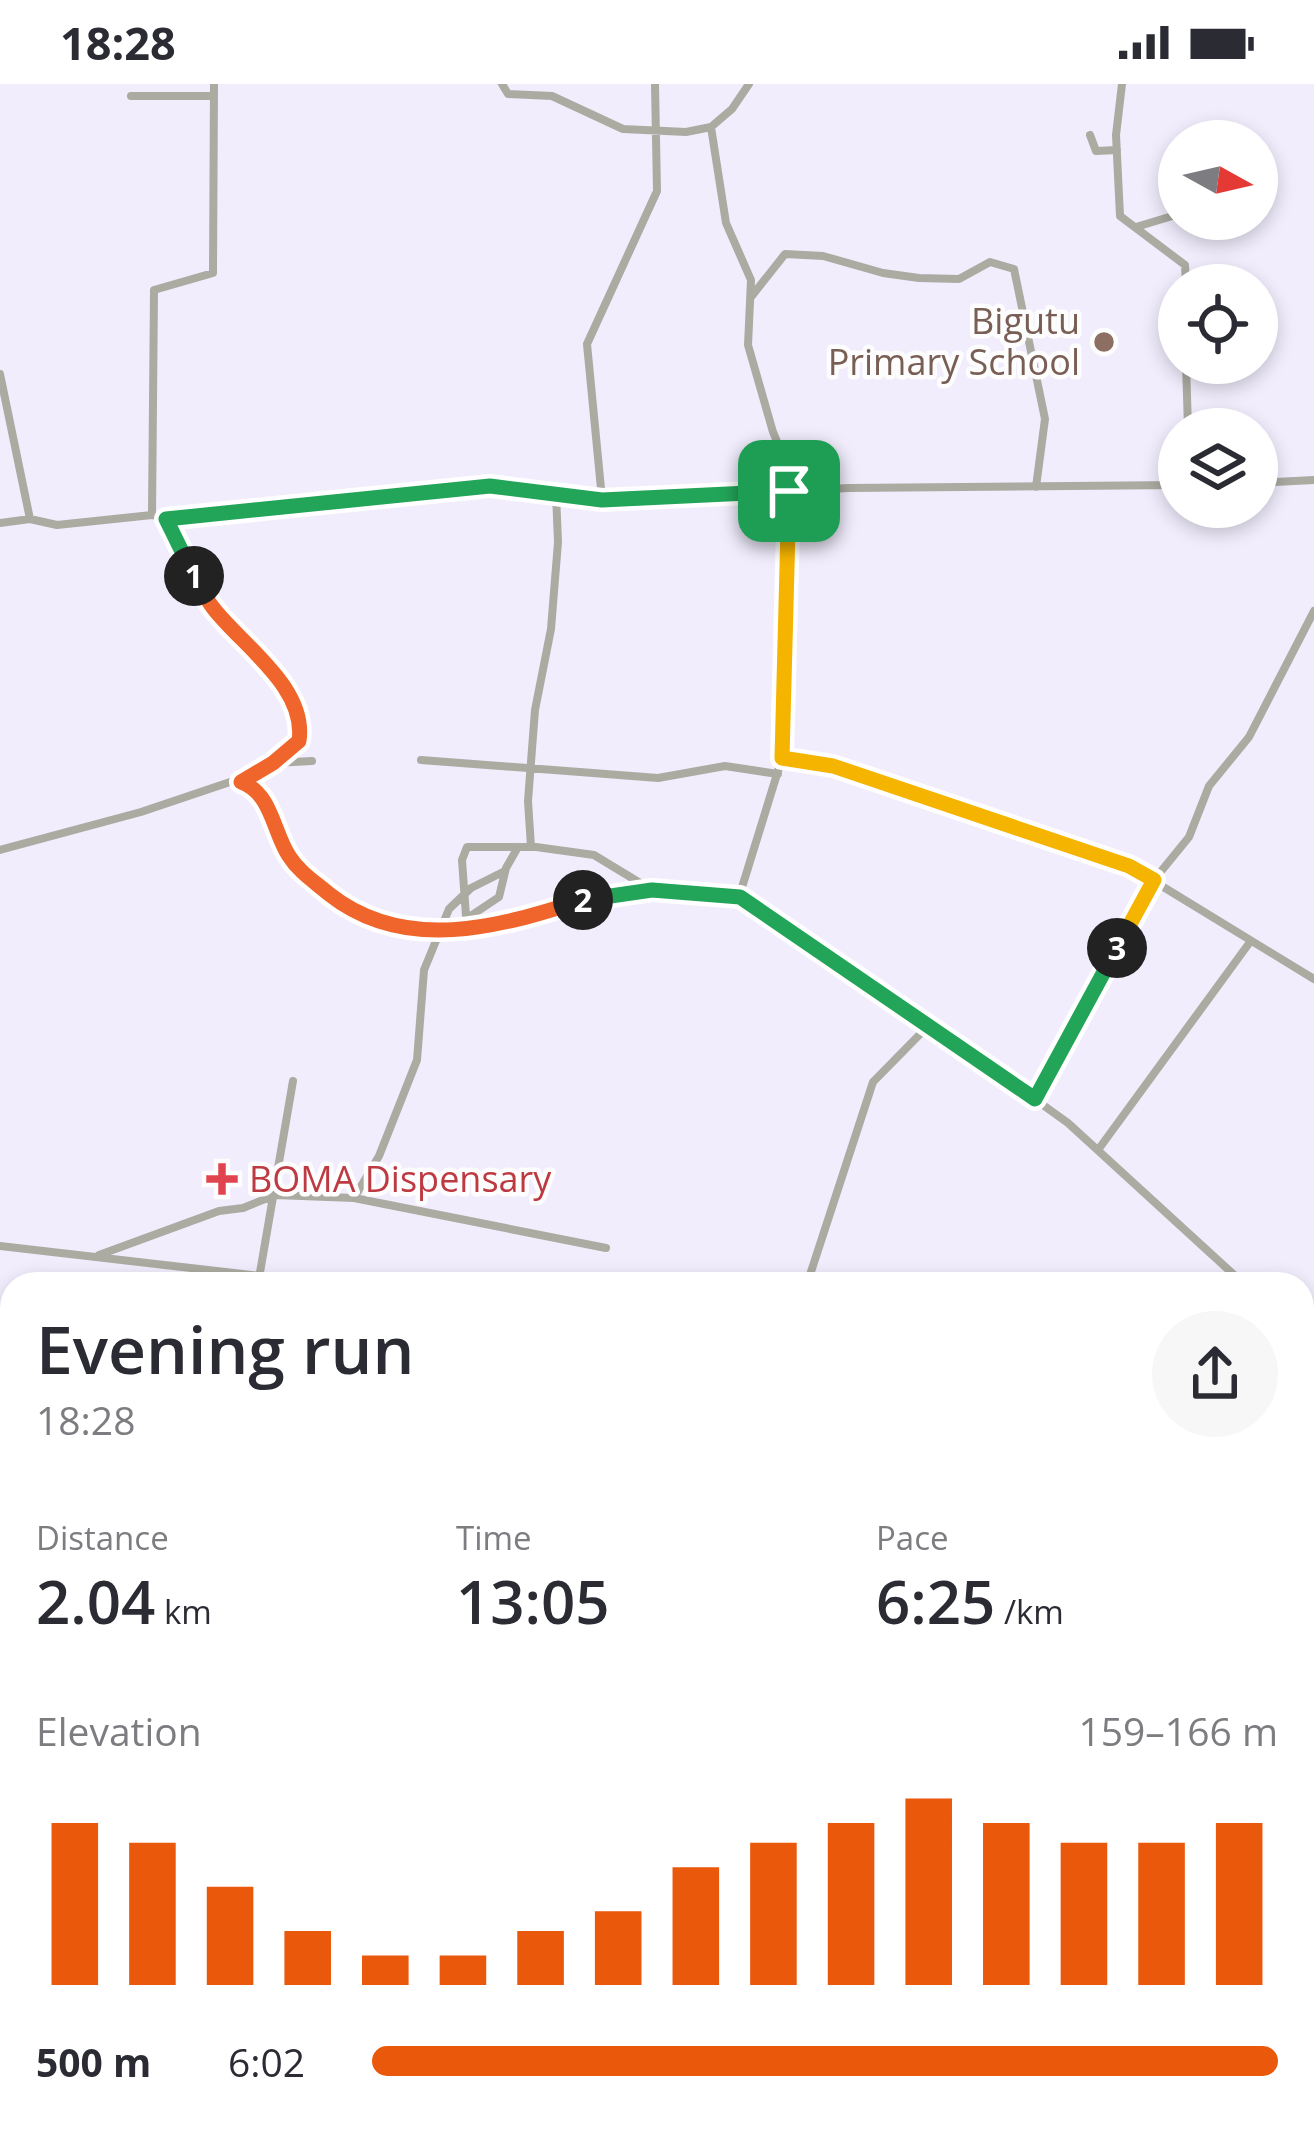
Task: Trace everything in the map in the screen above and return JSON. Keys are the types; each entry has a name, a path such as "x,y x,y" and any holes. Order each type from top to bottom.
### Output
{"street":[{"path":"152,515 154,290 213,273 214,84"},
{"path":"502,84 508,94 552,96 623,129 656,131 711,127 732,109 749,84"},
{"path":"602,500 587,344 657,191 655,84"},
{"path":"1121,84 1120,216 1184,264"},
{"path":"131,96 214,95"},
{"path":"711,127 726,223 751,280 748,344 786,463 789,491 782,758 740,897"},
{"path":"1090,135 1096,151 1117,151"},
{"path":"1135,228 1158,221"},
{"path":"751,297 785,254 823,256 919,278 959,279 990,262 1014,269 1045,419 1036,487"},
{"path":"0,374 30,519"},
{"path":"1278,481 1314,480"},
{"path":"0,524 30,519 57,525 152,515 166,519 490,486 602,500 789,491 1158,485"},
{"path":"531,847 530,769 551,629 558,542 556,494"},
{"path":"166,519 213,608 260,655 297,705 299,741 241,782"},
{"path":"1035,1099 1154,880 1189,837 1210,786 1249,737 1314,611"},
{"path":"782,758 833,766 1129,866 1314,979"},
{"path":"421,760 658,778 725,766 778,774"},
{"path":"273,763 312,761"},
{"path":"0,850 141,812 222,782 241,782 249,784 267,807 291,860 338,901 385,925 442,930 540,916 614,892 740,897 1035,1099 1231,1272"},
{"path":"466,924 462,860 467,847 531,847 595,855 652,890"},
{"path":"466,924 499,897 518,847"},
{"path":"354,1198 379,1156 417,1060 424,970 449,909 465,893 506,871"},
{"path":"1098,1150 1250,942"},
{"path":"811,1272 873,1082 930,1024"},
{"path":"261,1272 293,1081"},
{"path":"99,1255 275,1195 354,1198 606,1248"},
{"path":"0,1246 208,1272"}],"place":[{"name":"Bigutu Primary School","path":"1104,342"},
{"name":"BOMA Dispensary","path":"222,1179"}],"route":[{"path":"490,486 602,500 789,491 782,758 833,766 942,800 1129,866 1154,880 1035,1099 740,897 614,892 540,916 460,931 385,925 338,901 291,860 267,807 249,784 241,782 299,741 297,705 260,655 213,608 166,519 490,486"}]}
